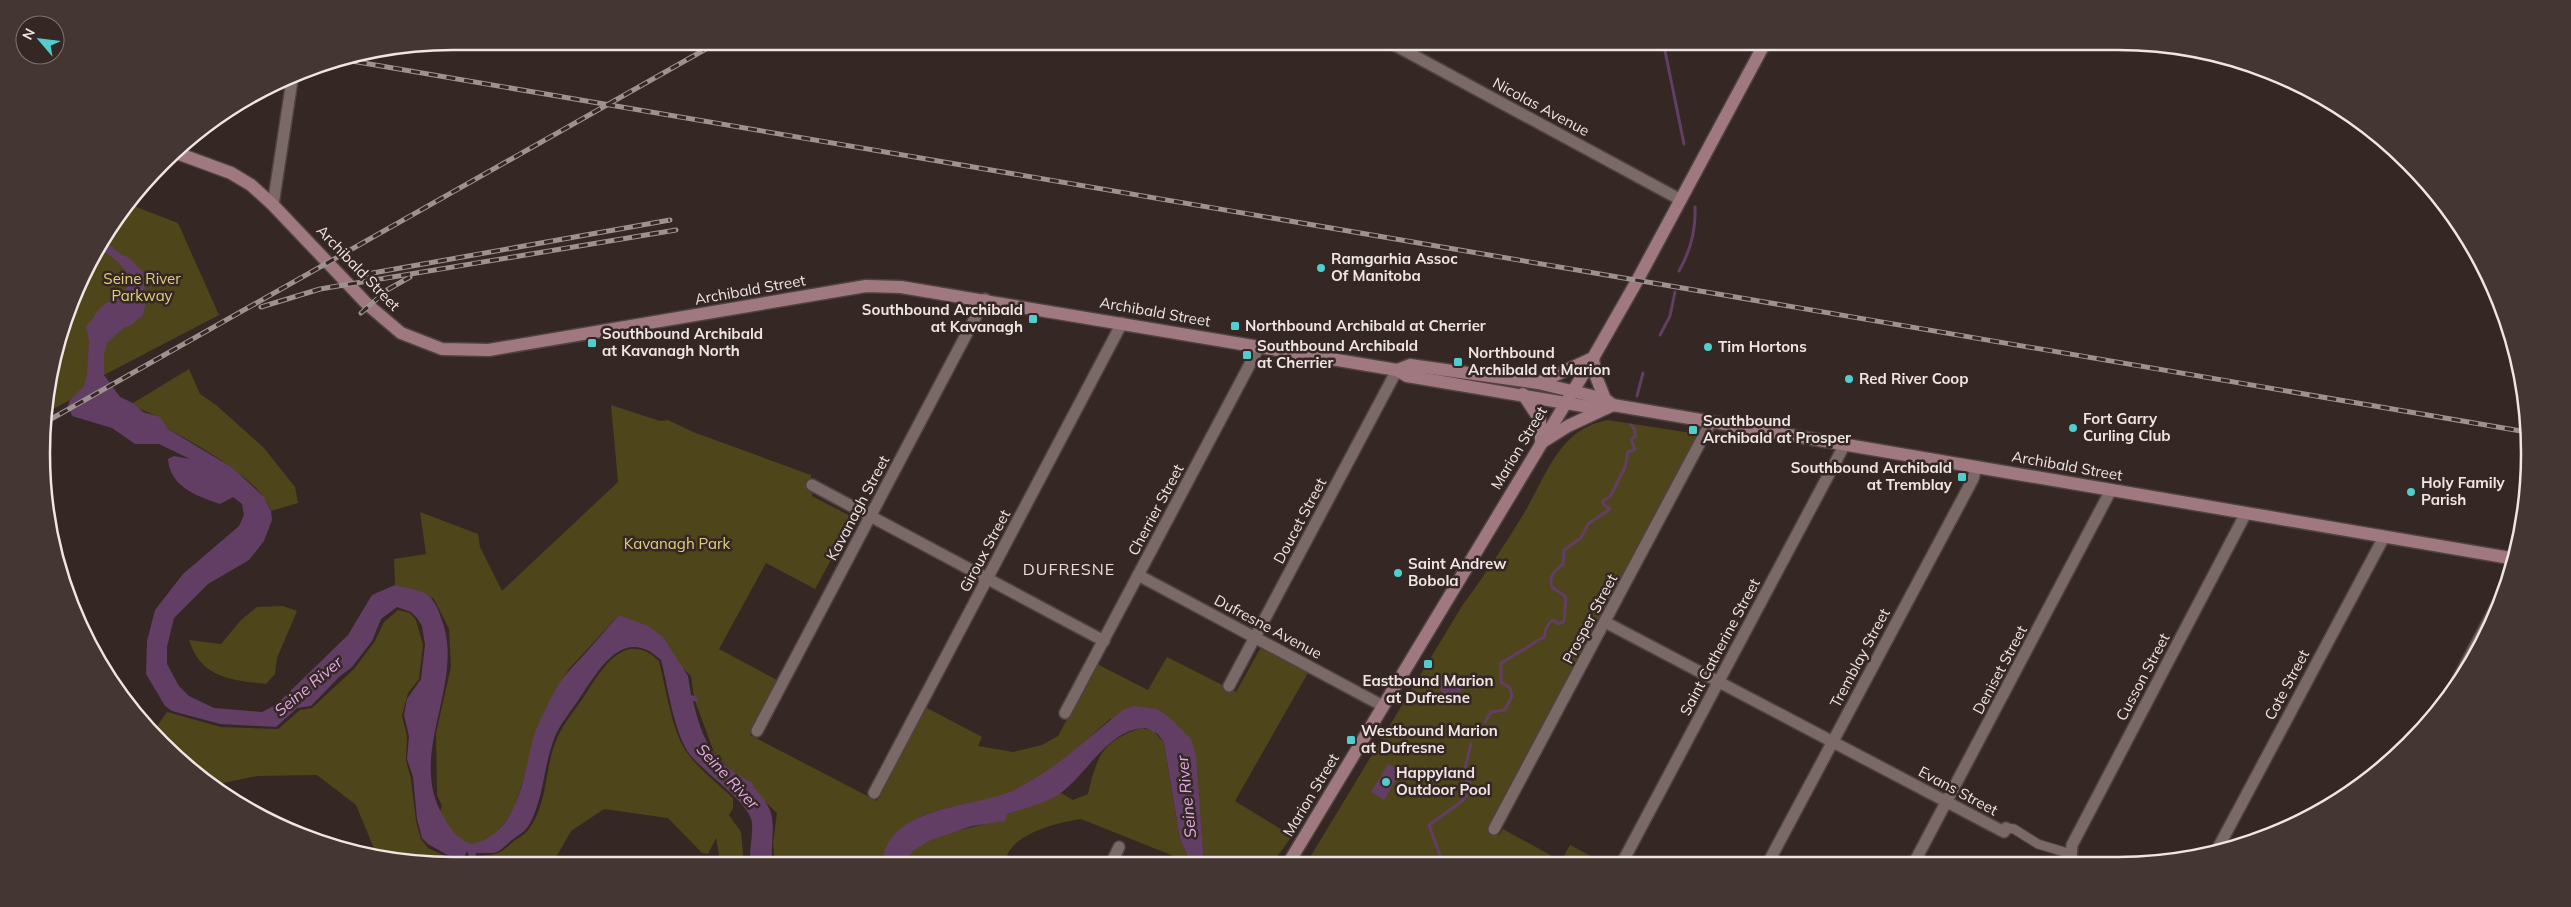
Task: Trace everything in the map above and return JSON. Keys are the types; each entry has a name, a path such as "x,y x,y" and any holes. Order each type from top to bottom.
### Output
{"main road":[{"name":"Marion Street","path":"1292,857 1593,358 1681,200 1761,50"},
{"name":"Archibald Street","path":"182,155 231,173 250,185 273,205 387,323 413,339 456,351 489,350 516,346 866,286 918,288 1397,370 1407,376 1523,394 1569,397 2507,558"},
{"path":"1523,394 1540,420 1541,443 1610,405 1595,374 1593,358 1538,383"},
{"name":"Archibald Street","path":"1397,370 1410,365 1538,383 1569,397"}],"street":[{"name":"Nicolas Avenue","path":"1404,50 1681,200"},
{"path":"273,205 291,84"},
{"name":"Kavanagh Street","path":"757,731 985,299"},
{"name":"Giroux Street","path":"874,793 1122,323"},
{"name":"Cherrier Street","path":"1065,712 1259,347"},
{"name":"Doucet Street","path":"1229,686 1397,370"},
{"name":"Prosper Street","path":"1494,829 1711,422"},
{"name":"Saint Catherine Street","path":"1625,857 1845,444"},
{"name":"Tremblay Street","path":"1771,857 1973,479 1976,467"},
{"path":"812,485 1104,641"},
{"name":"Deniset Street","path":"1917,857 2111,490"},
{"name":"Cusson Street","path":"2072,857 2072,845 2080,828 2246,513"},
{"name":"Cote Street","path":"2220,843 2384,537"},
{"name":"Dufresne Avenue","path":"1138,575 1384,706"},
{"name":"Evans Street","path":"1605,622 2004,832 2006,828 2014,830 2038,844 2070,857"},
{"path":"1114,857 1119,847"}],"green space":[{"name":"Seine River Parkway","path":"134,206 178,223 219,315 104,375 70,400 52,410 58,375 71,324 92,275 118,229"},
{"path":"189,369 200,394 216,405 264,448 295,487 298,503 271,511 265,499 242,475 211,453 168,429 157,417 140,409 133,403"},
{"name":"Kavanagh Park","path":"611,405 660,421 668,420 693,432 811,475 812,496 854,518 815,589 766,563 719,649 777,680 750,735 877,801 925,707 982,737 978,746 1013,752 1042,745 1058,736 1097,664 1148,690 1167,657 1236,692 1261,647 1309,671 1235,801 1292,836 1277,857 1203,857 1197,779 1180,728 1110,719 1062,760 1022,787 990,799 932,812 915,819 901,830 889,845 885,857 774,857 773,843 777,813 715,755 694,698 691,676 631,620 619,615 569,669 556,689 544,715 514,809 509,817 488,839 472,845 463,842 454,835 446,824 440,811 442,806 437,795 436,733 451,667 449,629 434,599 415,590 395,585 394,559 426,554 420,512 478,534 480,547 502,591 618,482"},
{"path":"1607,420 1698,434 1489,830 1499,835 1503,829 1554,857 1310,857 1462,606 1526,510 1557,454 1578,432"},
{"path":"283,606 297,611 277,658 275,674 266,684 241,681 219,675 209,670 194,653 189,640 221,644 241,620 257,607"},
{"path":"398,610 410,613 416,620 423,645 419,679 408,693 402,716 407,736 406,760 411,779 416,821 421,839 428,848 446,857 401,854 374,849 356,805 317,775 257,776 221,783 187,757 156,727 167,712 221,727 278,729 300,710 312,708 354,669 375,641 384,622"},
{"path":"635,649 646,652 659,661 670,710 682,745 698,766 733,798 733,808 729,815 741,832 743,857 720,857 716,838 708,854 702,853 668,818 604,809 571,831 556,857 477,857 498,853 529,829 540,807 550,759 558,736 605,666 624,651"},
{"path":"1141,728 1153,730 1164,743 1180,839 1188,857 1176,857 1081,819 1042,828 1016,843 1006,857 908,857 917,847 930,840 1001,820 1007,814 1061,793 1073,800 1088,794 1098,760 1103,752 1118,738"},
{"path":"1570,845 1593,857 1563,857"}],"water":[{"name":"Seine River","path":"109,244 122,255 128,257 143,272 146,302 143,315 131,325 125,327 107,343 104,354 104,375 120,397 133,403 143,412 160,417 168,429 233,468 264,497 271,511 272,520 264,541 249,560 208,584 174,618 167,647 167,664 179,686 189,696 214,708 262,712 277,704 348,635 372,595 395,585 414,589 427,595 437,608 447,642 447,667 433,743 431,767 433,792 443,816 451,829 462,839 472,844 487,838 500,829 509,817 521,787 535,734 555,690 567,673 619,615 648,626 663,637 688,676 691,695 697,697 698,702 693,701 701,729 712,751 729,768 753,783 753,787 768,806 773,823 772,857 750,857 752,823 749,815 735,797 694,760 688,752 678,731 661,660 648,650 636,647 624,649 614,654 605,663 561,724 552,745 538,803 527,827 499,851 494,853 476,853 475,857 469,857 467,851 464,857 451,857 428,844 422,838 417,819 413,777 407,759 409,736 404,715 407,699 421,679 425,645 422,626 411,612 397,607 381,619 372,641 352,667 339,677 311,706 297,708 276,727 220,724 172,711 165,706 146,674 147,641 155,610 183,574 239,526 244,515 242,504 233,497 220,504 194,494 179,483 170,469 168,459 174,456 190,459 159,444 135,444 112,428 72,416 68,405 70,400 84,386 87,375 89,342 86,326 100,308 126,289 128,282 125,270 105,251"},
{"path":"1451,675 1459,678 1462,686 1459,694 1451,697 1443,694 1440,686 1443,678"},
{"name":"Seine River","path":"1134,706 1157,709 1169,717 1191,739 1196,756 1203,857 1188,857 1180,839 1164,743 1158,734 1146,728 1133,730 1121,735 1110,743 1072,784 1050,799 1007,814 1005,821 972,826 931,840 917,848 907,857 884,857 887,845 898,831 914,820 932,812 992,798 1018,788 1056,764 1123,710"},
{"name":"Happyland Outdoor Pool","path":"1388,764 1401,771 1384,800 1371,792"}],"waterway":[{"path":"1665,50 1684,144"},
{"path":"1679,271 1692,240 1695,224 1695,207"},
{"path":"1660,335 1670,316 1675,292"},
{"path":"1637,396 1643,373"},
{"path":"1485,722 1491,712 1505,710 1512,696 1510,688 1501,682 1501,663 1544,637 1551,621 1553,620 1559,624 1564,621 1566,597 1552,587 1552,577 1555,571 1563,564 1564,550 1581,538 1588,524 1610,509 1603,504 1603,501 1610,497 1625,467 1628,452 1635,449 1631,440 1635,436 1635,430 1631,425"},
{"path":"1440,857 1429,825 1461,802 1470,791 1470,783 1463,776 1471,744"}],"railway":[{"path":"52,419 704,50"},
{"path":"358,62 2520,431"},
{"path":"367,274 670,220"},
{"path":"261,307 320,289 676,230"},
{"path":"361,313 387,290 410,277"}],"place":[{"name":"Ramgarhia Assoc Of Manitoba","path":"1321,268"},
{"name":"Southbound Archibald at Kavanagh","path":"1033,319"},
{"name":"Northbound Archibald at Cherrier","path":"1235,326"},
{"name":"Southbound Archibald at Kavanagh North","path":"592,343"},
{"name":"Tim Hortons","path":"1708,347"},
{"name":"Southbound Archibald at Cherrier","path":"1247,355"},
{"name":"Northbound Archibald at Marion","path":"1458,362"},
{"name":"Red River Coop","path":"1849,379"},
{"name":"Fort Garry Curling Club","path":"2073,428"},
{"name":"Southbound Archibald at Prosper","path":"1693,430"},
{"name":"Southbound Archibald at Tremblay","path":"1962,477"},
{"name":"Holy Family Parish","path":"2411,492"},
{"name":"Saint Andrew Bobola","path":"1398,573"},
{"name":"Eastbound Marion at Dufresne","path":"1428,664"},
{"name":"Westbound Marion at Dufresne","path":"1351,740"},
{"name":"Happyland Outdoor Pool","path":"1386,782"}],"district":[{"name":"DUFRESNE","path":"1069,569"}]}
